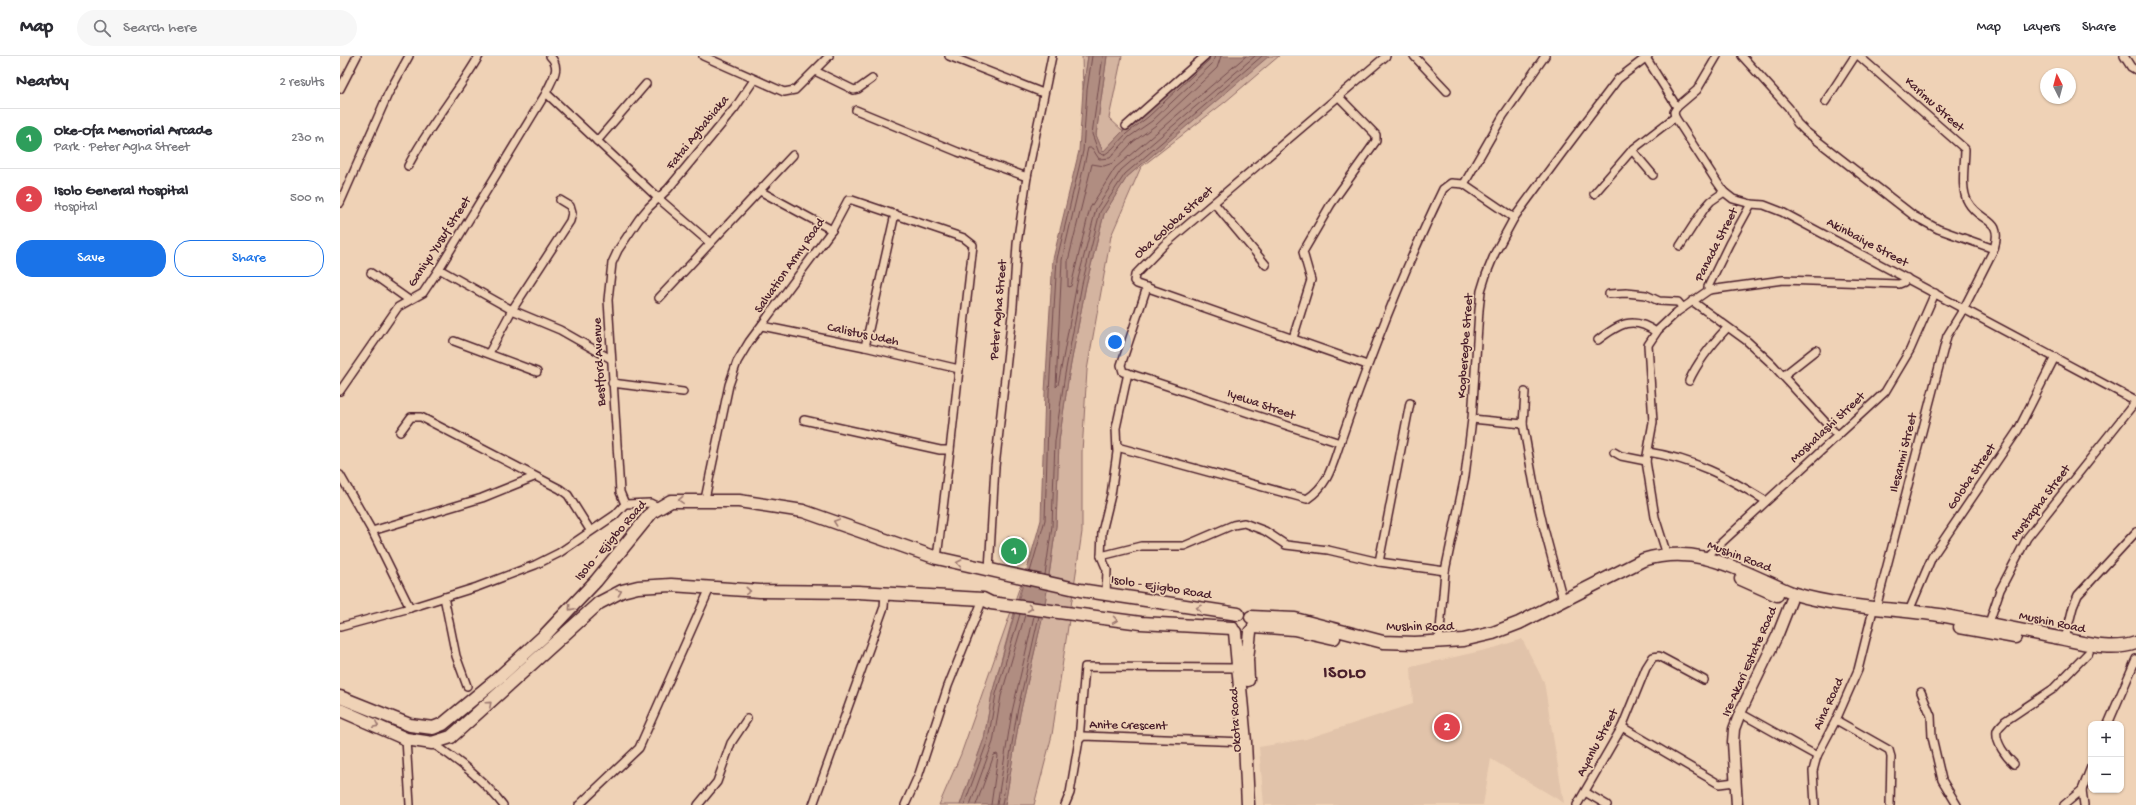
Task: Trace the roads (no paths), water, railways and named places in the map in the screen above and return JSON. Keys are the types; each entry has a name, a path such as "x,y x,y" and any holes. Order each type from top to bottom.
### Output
{"main road":[{"name":"Isolo - Ejigbo Road","path":"340,697 410,725 432,728 443,724 496,680 545,635 588,589 658,507 671,500 706,499 763,504 803,512 937,558 1080,590 1238,614"},
{"name":"Mushin Road","path":"1251,625 1295,620 1383,642 1438,642 1463,640 1493,633 1536,616 1563,600 1643,560 1667,555 1687,554 1706,557 1794,594 1818,600 1874,611 2112,647 2136,643"},
{"name":"Mushin Road","path":"1251,625 1294,628 1354,643 1415,652 1464,646 1507,636 1625,575 1657,562 1670,561 1704,565 1791,601 1817,607 1874,611 1909,611 2089,652 2112,655 2136,651"},
{"path":"340,710 406,739 432,743 451,737 599,603 622,591 638,587 671,585 760,591 885,594 987,601 1141,623 1234,630 1244,635 1251,625 1244,613 1238,614 1233,619 1234,630 1239,668 1245,742 1248,805"},
{"path":"588,589 599,603"},
{"name":"Okota Road","path":"1251,625 1247,658 1256,805"}],"street":[{"path":"340,89 357,56"},
{"path":"340,203 388,94 409,56"},
{"path":"408,166 418,146 465,79 479,56"},
{"name":"Ganiyu Yusuf Street","path":"340,391 398,307 409,300 417,298 423,293 439,269 546,93 557,68 556,62 550,56"},
{"path":"703,56 754,80 784,92 791,92 815,71 829,56"},
{"path":"950,56 1043,93"},
{"name":"Peter Agha Street","path":"993,571 995,468 1013,306 1017,244 1027,177 1043,93 1052,56"},
{"path":"1126,126 1204,56"},
{"name":"Oba Goloba Street","path":"1367,365 1147,287 1134,281 1135,275 1164,245 1386,56"},
{"path":"1414,56 1447,91"},
{"path":"1464,184 1503,116 1545,56"},
{"path":"1646,56 1677,107"},
{"name":"Kogberegbe Street","path":"1438,642 1445,570 1465,476 1472,419 1481,291 1495,253 1514,218 1618,79 1646,56"},
{"path":"1594,194 1632,150 1675,117 1674,112 1677,107 1697,90 1717,56"},
{"path":"1742,56 1789,108 1797,123 1805,131 1914,216 1938,230 1994,249"},
{"path":"1825,102 1855,56"},
{"name":"Karimu Street","path":"1859,56 1965,149 1964,190 1967,202 1978,213 1992,222 1997,229 1997,239 1994,249 1964,308"},
{"path":"2124,56 2131,67 2136,70"},
{"path":"815,71 854,90 858,89 872,78"},
{"name":"Fatai Agbabiaka","path":"658,198 668,189 735,108 754,80"},
{"path":"597,141 646,84"},
{"path":"546,93 658,198 710,242"},
{"path":"1293,338 1311,280 1303,252 1330,204 1376,141 1376,135 1338,96"},
{"path":"856,110 958,152 1027,177"},
{"name":"Akinbaiye Street","path":"1675,117 1724,192 1733,199 1751,204 1764,205 1782,212 2136,401"},
{"path":"1632,150 1653,176"},
{"path":"658,298 793,155"},
{"path":"1117,447 1307,499 1328,479 1367,365 1407,266 1443,189 1451,183 1464,184 1514,218"},
{"path":"760,191 832,230"},
{"path":"1680,246 1704,209 1711,201 1724,192"},
{"name":"Bestford Avenue","path":"625,504 620,492 608,300 612,263 618,250 639,219 658,198"},
{"path":"489,353 512,310 570,221 572,213 570,206 560,200"},
{"name":"Salvation Army Road","path":"706,499 728,385 737,362 749,342 832,230 848,200 895,214 964,238 973,245 959,369"},
{"path":"1214,202 1266,265"},
{"name":"Panada Street","path":"1667,555 1655,517 1646,461 1653,422 1648,345 1656,332 1683,308 1709,290 1708,287 1729,244 1751,204"},
{"path":"865,347 895,214"},
{"path":"439,269 512,310 560,330 611,359"},
{"path":"371,273 409,300"},
{"path":"1709,290 1783,280 1898,284 1904,282 1907,278"},
{"path":"1106,594 1107,570 1101,556 1102,532 1111,495 1117,447 1116,428 1128,373 1124,372 1121,365 1147,287"},
{"path":"1609,294 1626,292 1646,295 1659,301 1678,302 1683,308"},
{"name":"Moshalashi Street","path":"1706,557 1885,392 1910,350 1935,293"},
{"path":"1692,301 1727,328 1747,341 1783,376 1837,435"},
{"name":"Ilesanmi Street","path":"1874,611 1947,336 1964,308"},
{"path":"1598,340 1627,322 1642,324 1656,332"},
{"name":"Calistus Udeh","path":"762,326 865,347 959,369"},
{"path":"1689,381 1696,366 1710,345 1727,328"},
{"path":"454,341 537,372"},
{"path":"1783,376 1816,350"},
{"name":"Goloba Street","path":"1909,611 1932,557 2018,430 2055,357"},
{"path":"937,558 959,369"},
{"name":"Iyewa Street","path":"1128,373 1340,443"},
{"path":"612,383 683,392"},
{"path":"1525,392 1524,424 1543,525 1563,600"},
{"name":"Mustapha Street","path":"1987,628 2002,584 2027,538 2136,401"},
{"path":"1379,562 1410,403"},
{"path":"400,432 410,417 421,418 568,495 590,530"},
{"path":"1472,419 1524,424"},
{"path":"804,420 940,450 950,450"},
{"path":"1614,452 1621,456 1646,461"},
{"path":"1648,452 1675,456 1696,463 1766,501"},
{"path":"340,476 372,531 410,608"},
{"path":"372,531 482,498 534,477"},
{"path":"340,627 410,608 498,579 534,565 558,553 590,530 615,515 625,504 650,503 658,507"},
{"path":"1101,556 1141,546 1184,546 1233,525 1244,523 1265,531 1286,545 1328,550 1379,562 1445,570"},
{"path":"2065,639 2072,607 2078,595 2136,532"},
{"path":"579,805 640,748 710,588"},
{"path":"813,805 884,607 885,594"},
{"path":"444,597 456,656 467,686"},
{"path":"905,805 919,774 948,686 987,601"},
{"name":"Ire-Akari Estate Road","path":"1737,805 1733,742 1740,713 1778,634 1791,601"},
{"name":"Aina Road","path":"1815,805 1813,771 1817,756 1836,720 1858,670 1874,611"},
{"path":"2014,764 2008,759 1998,741 1999,727 2005,721 2054,689 2089,652"},
{"name":"Ayanlu Street","path":"1577,805 1622,727 1646,668 1653,658 1659,656 1704,680"},
{"path":"2109,721 2136,659"},
{"path":"1079,740 1085,667 1239,668"},
{"path":"1921,692 1931,716 1932,737 1942,780 1957,805"},
{"path":"1740,713 1817,756"},
{"path":"698,805 718,782 731,743 747,719"},
{"path":"1836,720 1889,750 1891,757 1890,805"},
{"path":"1622,727 1719,784 1735,782"},
{"name":"Anite Crescent","path":"1065,805 1070,793 1079,740 1083,736 1245,742"},
{"path":"406,739 410,805"},
{"path":"432,743 450,755 483,783 503,805"},
{"path":"2064,805 2082,790 2088,775"},
{"path":"2082,790 2084,805"},
{"path":"1585,792 1607,805"}],"water":[{"path":"1088,56 1107,56 1096,135 1103,152 1123,131 1146,114 1208,56 1269,56 1127,177 1104,214 1086,285 1069,374 1059,441 1056,526 1044,611 1020,714 1005,805 960,805 984,739 992,694 1041,520 1045,392 1053,259 1079,151 1083,90"}],"place":[{"name":"Oke-Ofa Memorial Arcade","path":"1014,551"},
{"name":"Isolo General Hospital","path":"1447,727"}],"district":[{"name":"ISOLO","path":"1345,674"}]}
